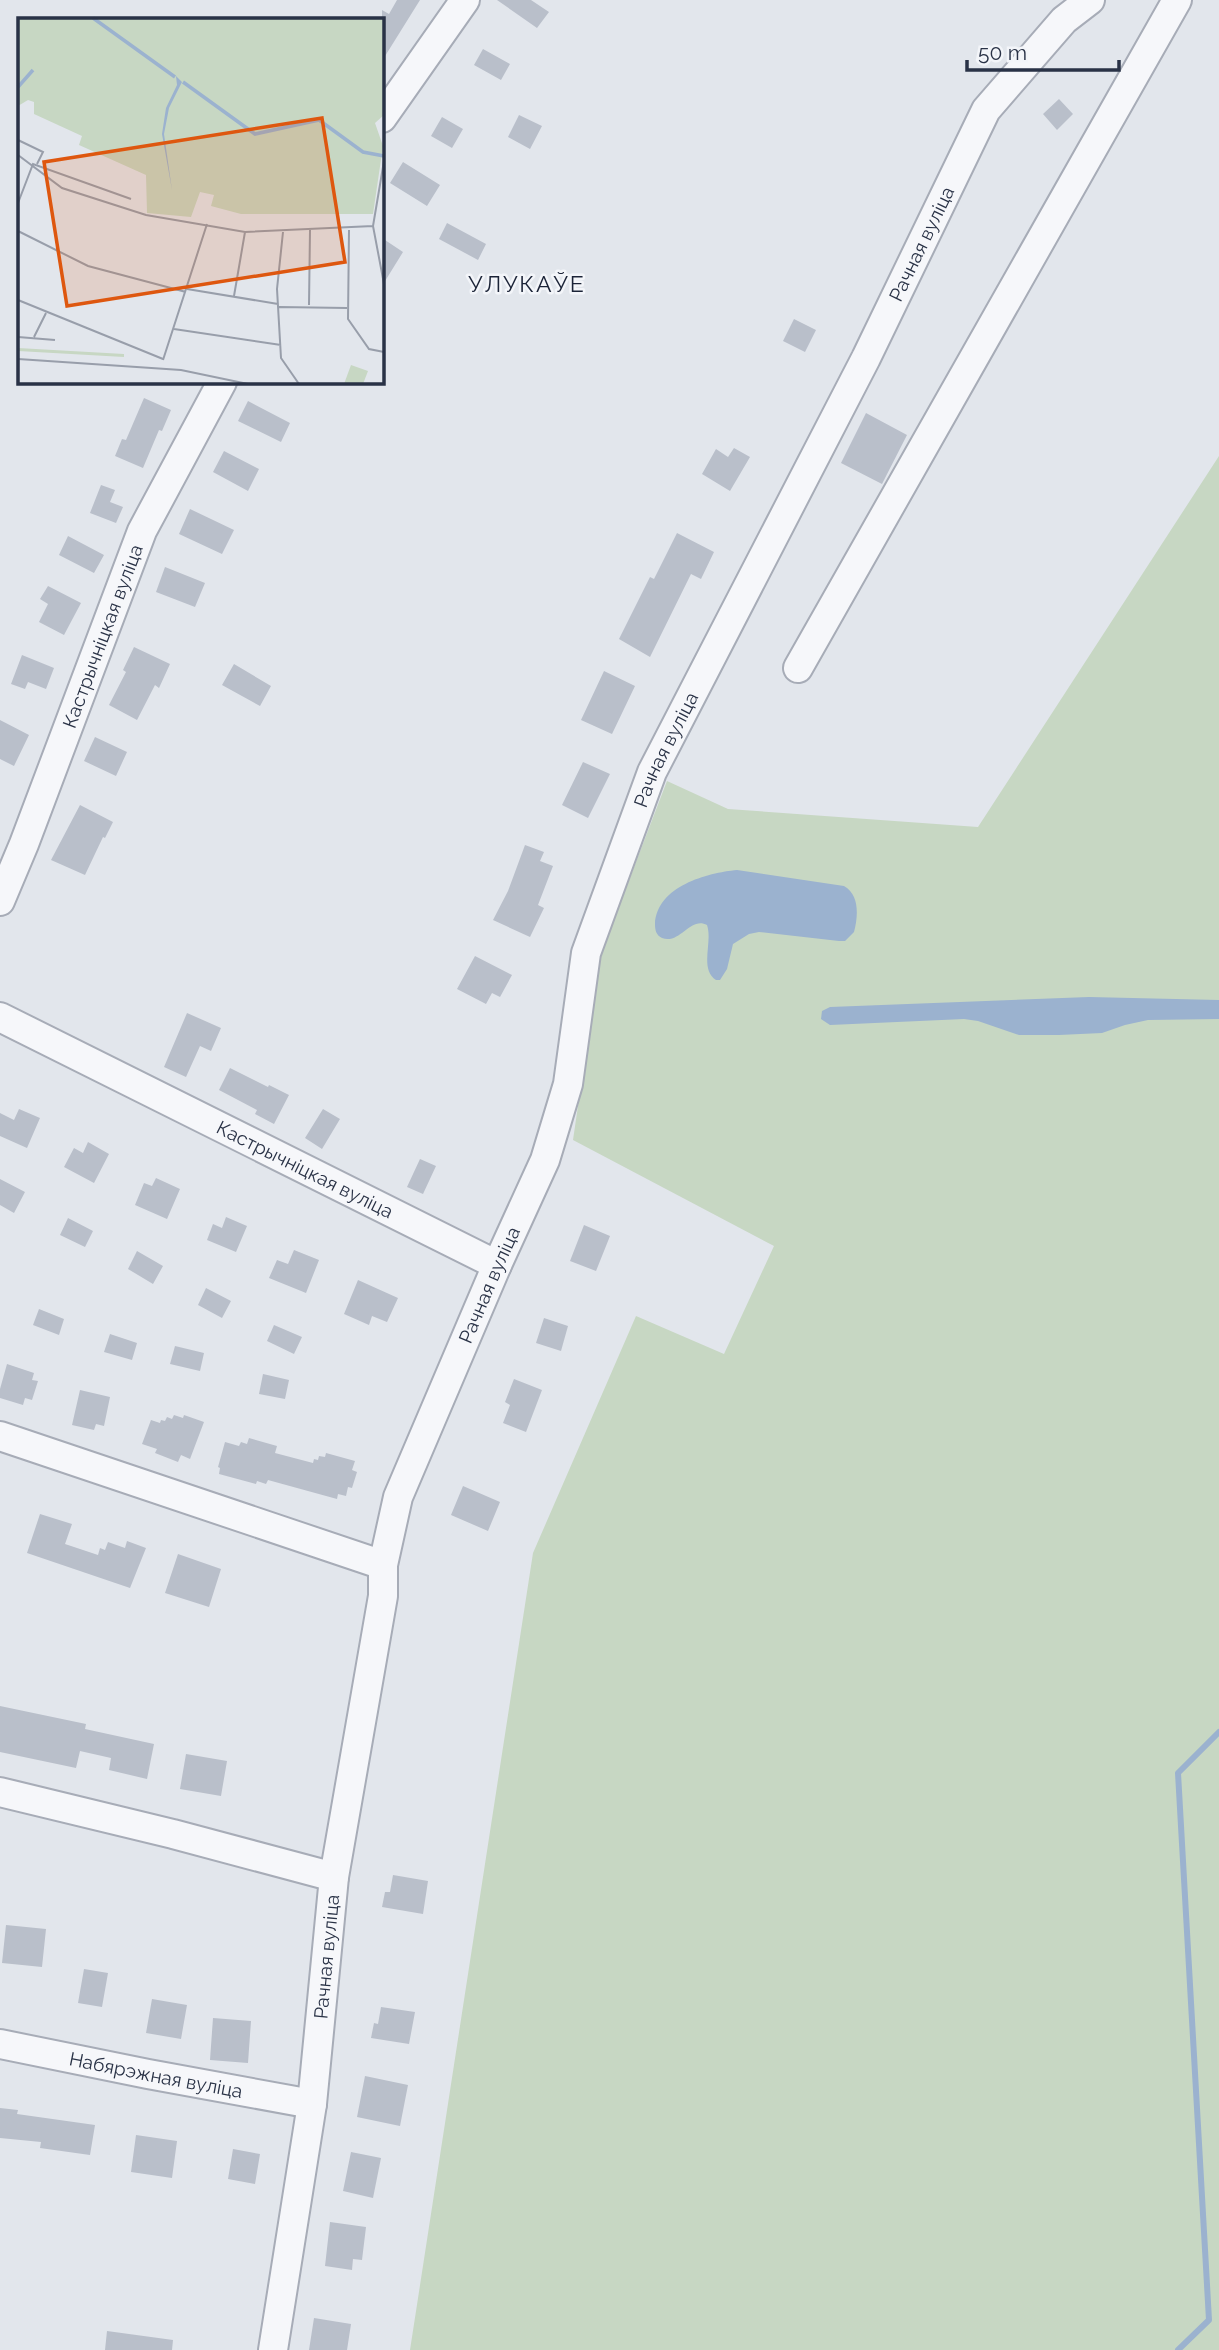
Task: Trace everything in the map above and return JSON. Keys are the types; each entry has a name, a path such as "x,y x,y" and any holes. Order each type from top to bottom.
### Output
{"street":[{"path":"383,117 466,0"},
{"name":"Рачная вуліца","path":"273,2350 312,2104 334,1877 383,1596 383,1565 398,1497 545,1160 568,1084 586,953 652,772 866,358 986,110 1063,20 1090,0"},
{"path":"798,668 1177,0"},
{"name":"Кастрычніцкая вуліца","path":"0,901 142,531 221,383"},
{"name":"Кастрычніцкая вуліца","path":"0,1017 497,1265"},
{"path":"0,1436 383,1565"},
{"path":"0,1792 334,1877"},
{"name":"Набярэжная вуліца","path":"0,2044 312,2104"}],"green space":[{"path":"1219,456 1219,2350 410,2350 533,1553 636,1316 724,1354 774,1246 573,1140 600,956 667,781 728,809 978,827"}],"water":[{"path":"737,870 844,886 855,901 857,913 854,932 845,941 759,932 749,934 733,944 727,969 720,980 716,980 708,969 707,925 695,924 668,939 658,935 655,924 664,900 674,891 698,878"},
{"path":"1089,997 1219,1000 1219,1019 1148,1020 1102,1033 1019,1035 964,1019 830,1025 821,1019 822,1011 830,1007"}],"building":[{"path":"397,0 420,0 383,59 382,10 389,14"},
{"path":"497,0 531,0 549,12 537,28"},
{"path":"483,49 510,64 501,80 474,65"},
{"path":"1059,99 1073,114 1057,130 1043,114"},
{"path":"519,115 542,126 530,149 508,137"},
{"path":"442,117 463,129 452,148 431,136"},
{"path":"403,162 440,185 427,206 390,183"},
{"path":"447,223 486,244 478,260 439,239"},
{"path":"383,239 403,252 383,284"},
{"path":"794,319 816,330 805,352 783,341"},
{"path":"144,398 171,410 162,431 159,430 143,468 115,456 122,439 126,440"},
{"path":"248,401 290,423 281,442 238,421"},
{"path":"866,413 907,435 882,484 841,463"},
{"path":"734,448 750,457 730,491 702,474 716,449 728,457"},
{"path":"224,451 259,469 248,491 213,472"},
{"path":"101,485 115,490 110,502 123,507 116,523 90,513"},
{"path":"190,509 234,530 222,554 179,534"},
{"path":"677,533 714,552 701,579 691,574 650,657 619,639 650,577 654,579"},
{"path":"68,536 104,555 94,573 59,555"},
{"path":"165,567 205,583 195,607 156,592"},
{"path":"48,586 81,603 64,635 39,622 48,604 40,599"},
{"path":"134,647 170,664 159,688 155,685 137,720 109,705 126,672 123,670"},
{"path":"22,655 54,668 46,689 28,682 25,689 11,684"},
{"path":"234,664 271,686 260,706 222,685"},
{"path":"604,671 635,686 612,734 581,720"},
{"path":"0,720 29,735 14,766 0,759"},
{"path":"95,737 127,752 116,776 84,761"},
{"path":"583,762 610,774 588,818 562,805"},
{"path":"80,805 113,822 85,875 51,860"},
{"path":"525,845 544,852 540,861 553,866 538,905 544,908 530,937 493,920 508,891"},
{"path":"475,956 512,975 500,997 492,993 486,1004 457,989"},
{"path":"187,1013 221,1028 211,1051 200,1046 186,1077 164,1067"},
{"path":"230,1068 289,1095 274,1124 255,1114 257,1110 219,1090"},
{"path":"19,1109 40,1118 27,1148 0,1136 0,1113 14,1120"},
{"path":"323,1109 340,1119 322,1149 305,1138"},
{"path":"88,1142 109,1154 94,1183 64,1167 74,1148 83,1153"},
{"path":"420,1159 436,1166 423,1194 407,1187"},
{"path":"156,1178 180,1189 167,1219 135,1205 144,1183 152,1186"},
{"path":"0,1179 25,1192 14,1213 0,1205"},
{"path":"226,1217 247,1226 236,1252 207,1240 213,1224 222,1228"},
{"path":"68,1218 93,1231 85,1247 60,1235"},
{"path":"584,1225 610,1236 596,1271 570,1261"},
{"path":"294,1250 319,1260 306,1293 269,1278 277,1260 288,1264"},
{"path":"137,1251 163,1266 153,1284 128,1269"},
{"path":"358,1280 398,1298 387,1322 372,1316 369,1325 344,1314"},
{"path":"206,1288 231,1301 222,1318 198,1305"},
{"path":"39,1309 64,1319 59,1335 33,1325"},
{"path":"544,1318 568,1326 561,1351 536,1343"},
{"path":"274,1325 302,1337 294,1354 267,1341"},
{"path":"110,1334 137,1343 132,1360 104,1352"},
{"path":"175,1346 204,1353 200,1371 170,1364"},
{"path":"7,1364 34,1373 32,1380 38,1381 32,1400 25,1398 23,1405 0,1398"},
{"path":"263,1374 289,1380 285,1399 259,1394"},
{"path":"514,1379 542,1390 526,1432 503,1423 510,1405 505,1402"},
{"path":"80,1390 110,1397 104,1426 96,1424 94,1430 72,1425"},
{"path":"174,1415 183,1418 184,1415 204,1422 190,1459 181,1455 178,1462 155,1453 157,1449 142,1444 151,1420 160,1423 167,1417 172,1419"},
{"path":"249,1438 277,1446 275,1453 313,1463 319,1456 325,1457 326,1453 355,1461 352,1470 357,1472 352,1488 348,1487 346,1496 338,1494 337,1499 268,1480 266,1484 257,1481 256,1484 219,1474 218,1467 225,1442 239,1446 241,1442 247,1444"},
{"path":"463,1486 500,1502 488,1531 451,1515"},
{"path":"40,1514 72,1524 65,1544 98,1555 100,1548 105,1550 108,1542 125,1548 127,1541 146,1548 130,1588 27,1553"},
{"path":"178,1554 221,1569 209,1607 165,1593"},
{"path":"0,1706 86,1724 85,1729 154,1744 147,1779 109,1770 111,1758 80,1751 76,1768 0,1752"},
{"path":"186,1754 227,1761 221,1796 180,1789"},
{"path":"393,1875 428,1881 423,1914 382,1907 385,1892 390,1892"},
{"path":"6,1925 46,1929 42,1967 2,1963"},
{"path":"84,1969 108,1973 102,2007 78,2003"},
{"path":"152,1999 187,2005 181,2039 146,2033"},
{"path":"381,2007 415,2012 409,2044 371,2038 374,2023 378,2024"},
{"path":"213,2018 251,2021 248,2063 210,2060"},
{"path":"365,2076 408,2085 400,2126 357,2117"},
{"path":"0,2108 18,2110 17,2114 95,2125 90,2155 40,2148 41,2142 0,2138"},
{"path":"136,2135 177,2141 172,2178 131,2172"},
{"path":"233,2149 260,2154 255,2184 228,2179"},
{"path":"351,2152 381,2158 373,2198 343,2191"},
{"path":"330,2222 366,2227 362,2260 353,2259 352,2270 325,2266"},
{"path":"314,2318 351,2324 347,2350 309,2350"},
{"path":"107,2331 173,2340 172,2350 105,2350"}],"waterway":[{"path":"1178,2350 1209,2320 1178,1773 1219,1732"}],"district":[{"name":"УЛУКАЎЕ","path":"527,283"}]}
